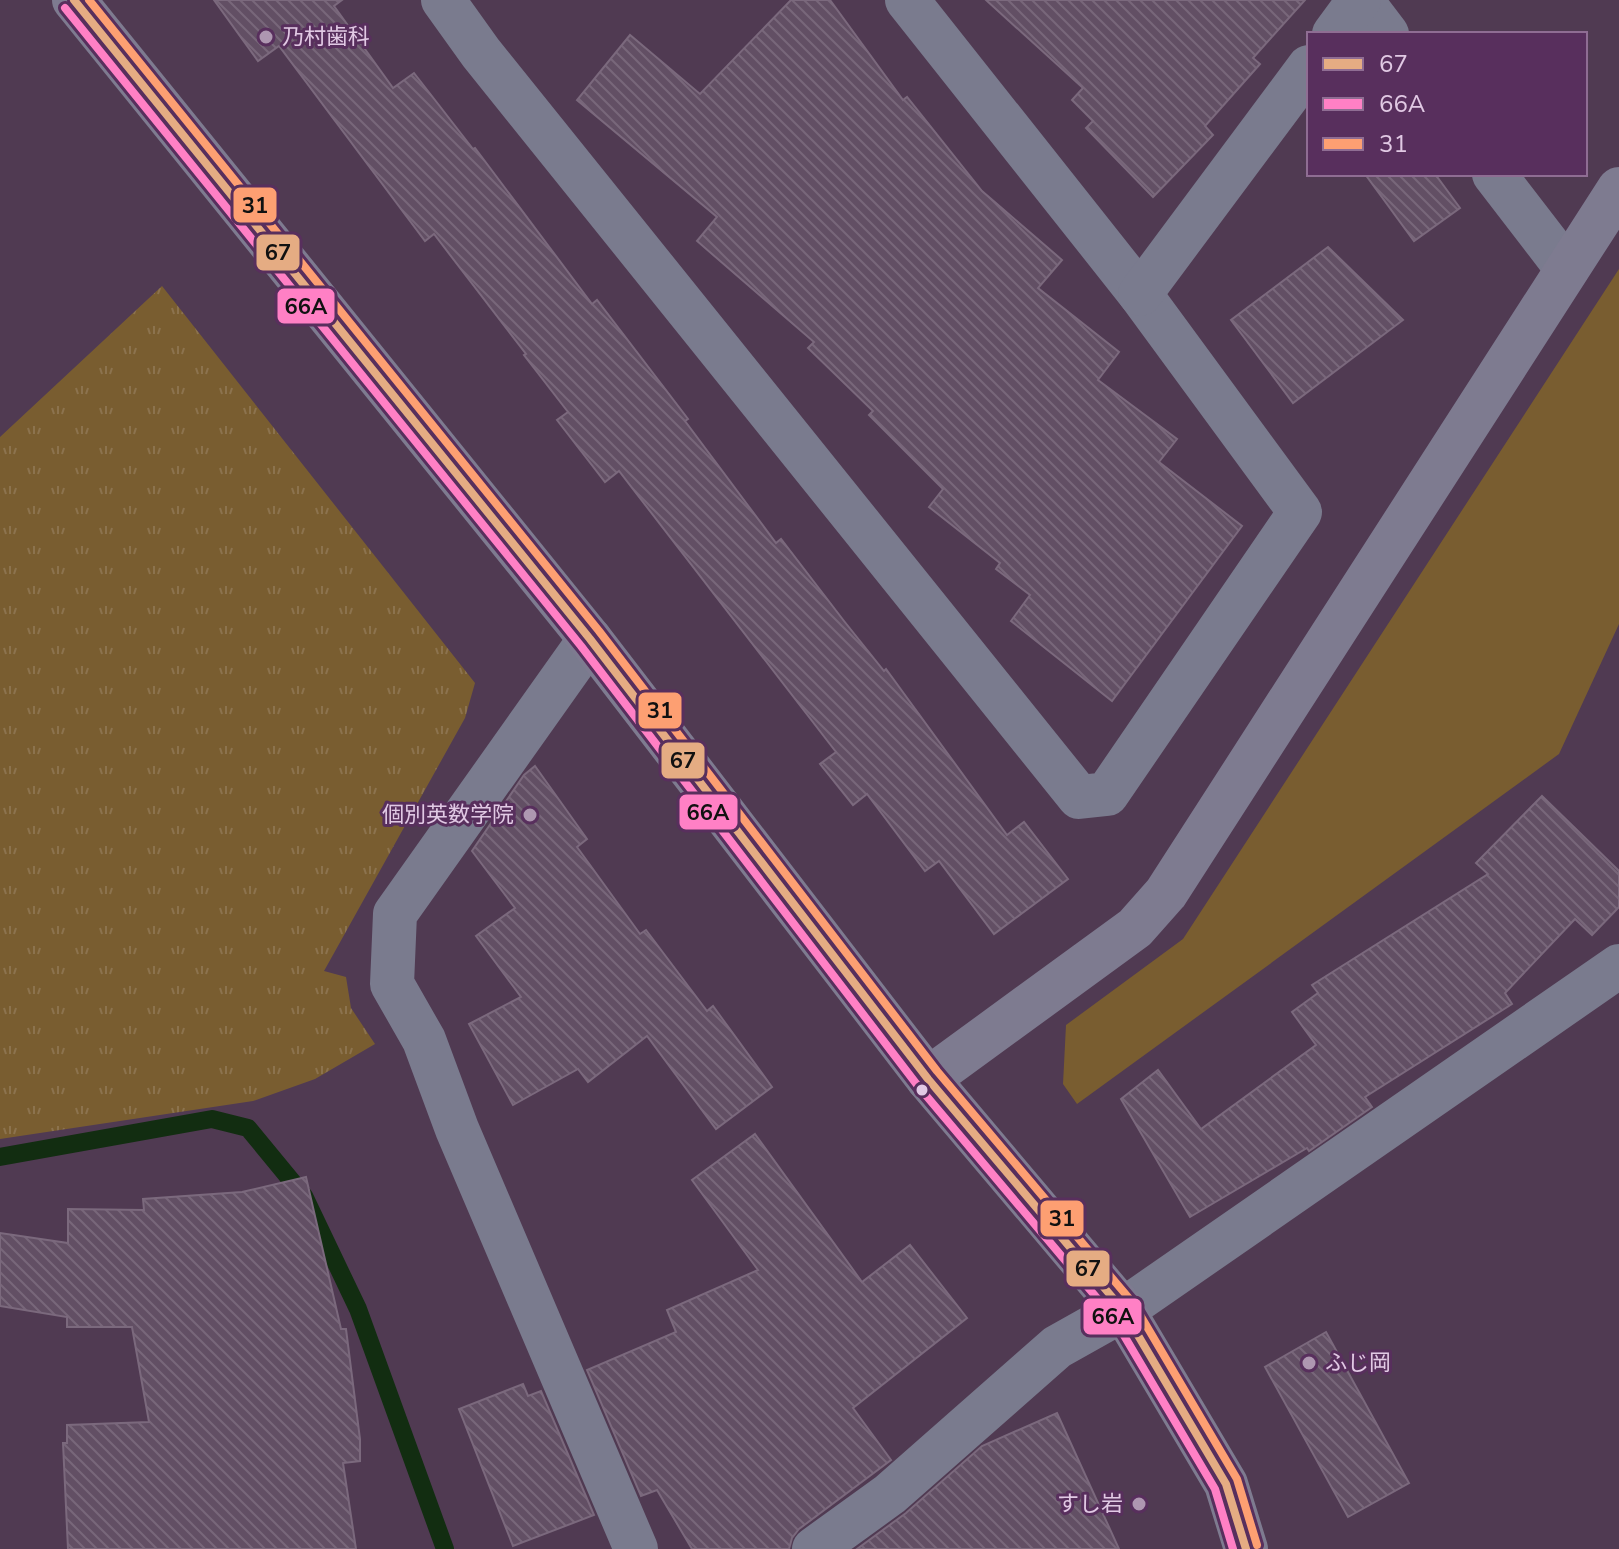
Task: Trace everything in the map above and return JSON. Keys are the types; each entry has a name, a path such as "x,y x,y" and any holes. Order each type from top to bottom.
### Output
{"street":[{"path":"74,0 590,639 928,1079 1123,1310 1226,1484 1246,1549"},
{"path":"443,0 481,53 1079,797 1107,794 1300,512 1140,294 907,0"},
{"path":"1336,32 1360,0 1385,32"},
{"path":"1140,294 1307,70"},
{"path":"1496,176 1567,269"},
{"path":"928,1079 1135,928 1166,893 1619,189"},
{"path":"590,639 395,914 392,984 424,1040 457,1129 630,1548"},
{"path":"814,1549 890,1494 1057,1347 1123,1310 1619,966"}],"green space":[{"path":"1619,269 1619,624 1559,754 1077,1104 1063,1084 1066,1025 1183,939"},
{"path":"162,286 475,683 465,718 324,971 346,977 351,1008 375,1044 315,1079 253,1101 0,1139 0,437"}],"building":[{"path":"214,0 342,0 334,6 393,88 414,73 475,148 592,304 597,300 688,419 685,421 776,543 781,539 884,671 886,669 1007,835 1024,822 1068,879 994,934 939,861 925,871 867,794 853,805 820,764 836,752 619,471 605,482 557,420 568,412 434,234 425,241 279,46 258,61"},
{"path":"791,0 830,0 903,100 907,97 982,191 1062,260 1038,288 1119,352 1098,380 1177,439 1159,462 1242,526 1112,701 1011,621 1030,595 996,569 1000,563 929,507 943,489 869,415 873,411 808,348 814,342 697,241 717,217 577,100 630,35 700,94"},
{"path":"986,0 1305,0 1253,58 1260,64 1205,126 1213,135 1153,197 1086,128 1093,121 1072,100 1083,88"},
{"path":"1366,176 1436,176 1460,208 1414,241"},
{"path":"1328,247 1403,320 1293,403 1231,320"},
{"path":"535,766 587,839 577,847 640,934 646,930 707,1011 713,1006 772,1087 716,1129 647,1036 588,1082 578,1069 513,1105 469,1024 521,997 476,936 515,908 472,851 524,775"},
{"path":"1542,796 1619,871 1619,907 1592,935 1575,919 1505,993 1512,1004 1365,1097 1372,1107 1309,1151 1307,1148 1190,1217 1121,1099 1158,1070 1201,1129 1316,1045 1292,1012 1318,993 1312,985 1488,874 1476,863"},
{"path":"755,1134 862,1282 910,1245 967,1318 853,1408 891,1460 799,1529 789,1549 692,1549 657,1490 641,1496 587,1370 676,1332 667,1310 758,1270 692,1180"},
{"path":"306,1177 341,1329 346,1329 360,1461 343,1463 356,1549 68,1549 63,1443 67,1443 67,1425 149,1422 132,1327 67,1327 67,1317 0,1306 0,1233 68,1243 68,1209 144,1210 143,1199 242,1192"},
{"path":"1326,1332 1409,1483 1348,1517 1265,1367"},
{"path":"523,1384 528,1396 541,1391 594,1515 513,1546 459,1409"},
{"path":"1057,1413 1119,1549 857,1549 906,1513 982,1446"}],"waterway":[{"path":"0,1157 212,1119 248,1128 304,1196 358,1309 445,1549"}],"transit line":[{"name":"67","path":"74,0 590,639 928,1079 1123,1310 1226,1484 1246,1549"},
{"name":"31","path":"89,0 599,631 937,1071 1133,1303 1237,1479 1257,1545"},
{"name":"66A","path":"65,8 581,646 918,1086 1113,1317 1215,1489 1233,1549"}],"place":[{"name":"乃村歯科","path":"266,37"},
{"name":"個別英数学院","path":"530,815"},
{"name":"ふじ岡","path":"1309,1363"},
{"name":"すし岩","path":"1139,1504"}]}
